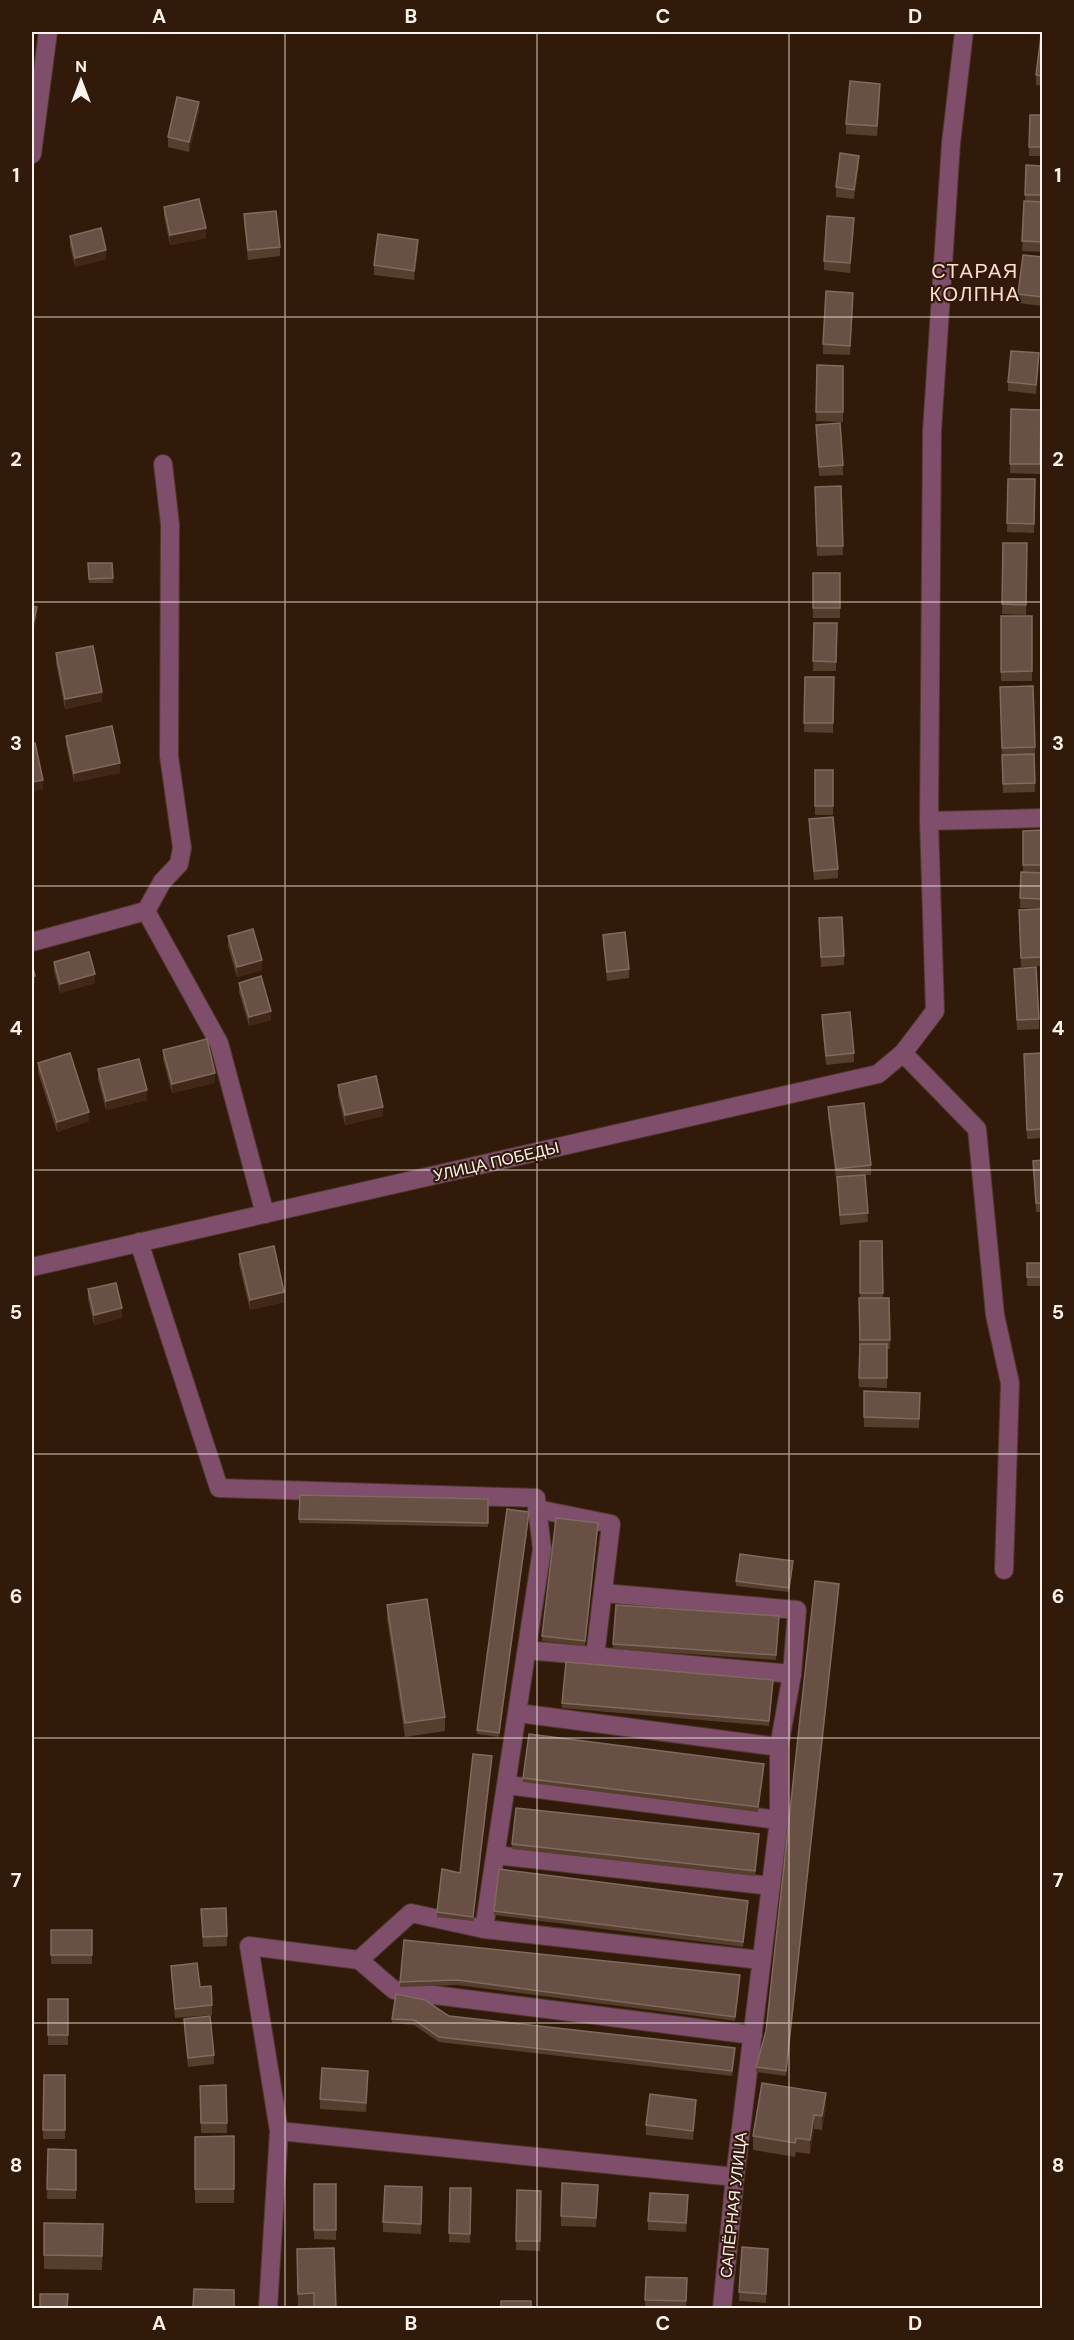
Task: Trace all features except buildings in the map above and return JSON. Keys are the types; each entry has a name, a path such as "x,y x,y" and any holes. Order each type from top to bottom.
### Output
{"street":[{"path":"32,154 48,32"},
{"path":"964,32 951,143 932,431 929,821 1042,818"},
{"path":"32,942 146,911 162,882 179,864 182,848 169,756 170,524 164,464"},
{"name":"УЛИЦА ПОБЕДЫ","path":"32,1266 878,1074 903,1053 935,1011 929,821"},
{"path":"146,911 219,1043 265,1214"},
{"path":"903,1053 977,1129 995,1315 1010,1383 1004,1570"},
{"path":"139,1242 219,1488 536,1498 542,1550 484,1929"},
{"path":"537,1509 611,1524 595,1656"},
{"name":"САПЁРНАЯ УЛИЦА","path":"603,1593 797,1610 792,1674 779,1747 779,1820 735,2176 722,2308"},
{"path":"527,1650 792,1674"},
{"path":"518,1713 779,1747"},
{"path":"507,1785 779,1820"},
{"path":"496,1855 771,1886"},
{"path":"359,1960 411,1913 484,1929 761,1960"},
{"path":"268,2308 279,2131 249,1946 359,1960 394,1990 753,2035"},
{"path":"279,2131 735,2176"}],"district":[{"name":"СТАРАЯ КОЛПНА","path":"975,282"}]}
